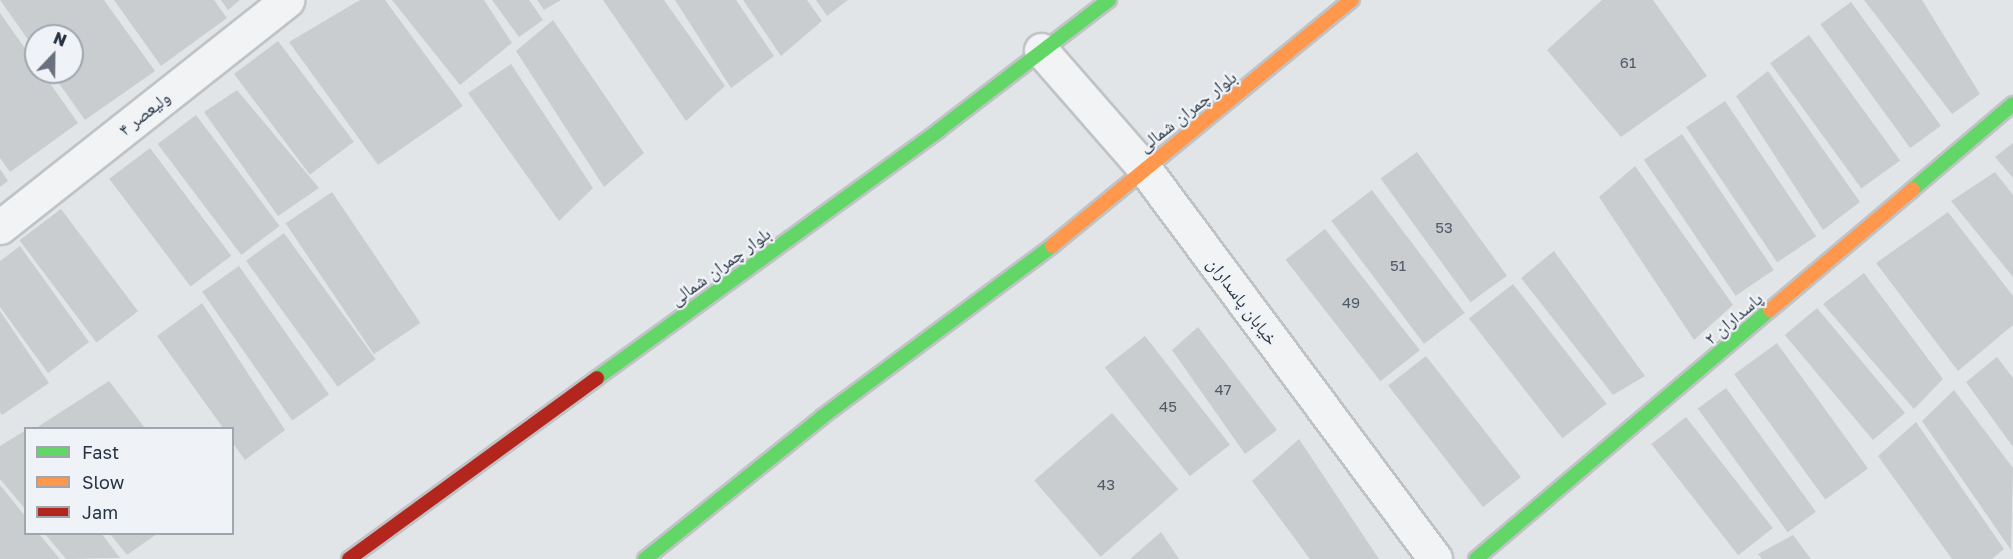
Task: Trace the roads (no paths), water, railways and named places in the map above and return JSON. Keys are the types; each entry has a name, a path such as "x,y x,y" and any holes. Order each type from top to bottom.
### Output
{"street":[{"name":"ولیعصر ۴","path":"0,227 288,0"},
{"name":"بلوار چمران شمالی","path":"349,559 939,130 1109,0"},
{"name":"بلوار چمران شمالی","path":"645,559 822,417 1071,231 1144,168 1352,0"},
{"name":"خیابان پاسداران","path":"1041,51 1144,168 1436,559"},
{"name":"پاسداران ۲","path":"1476,559 2013,104"}]}
